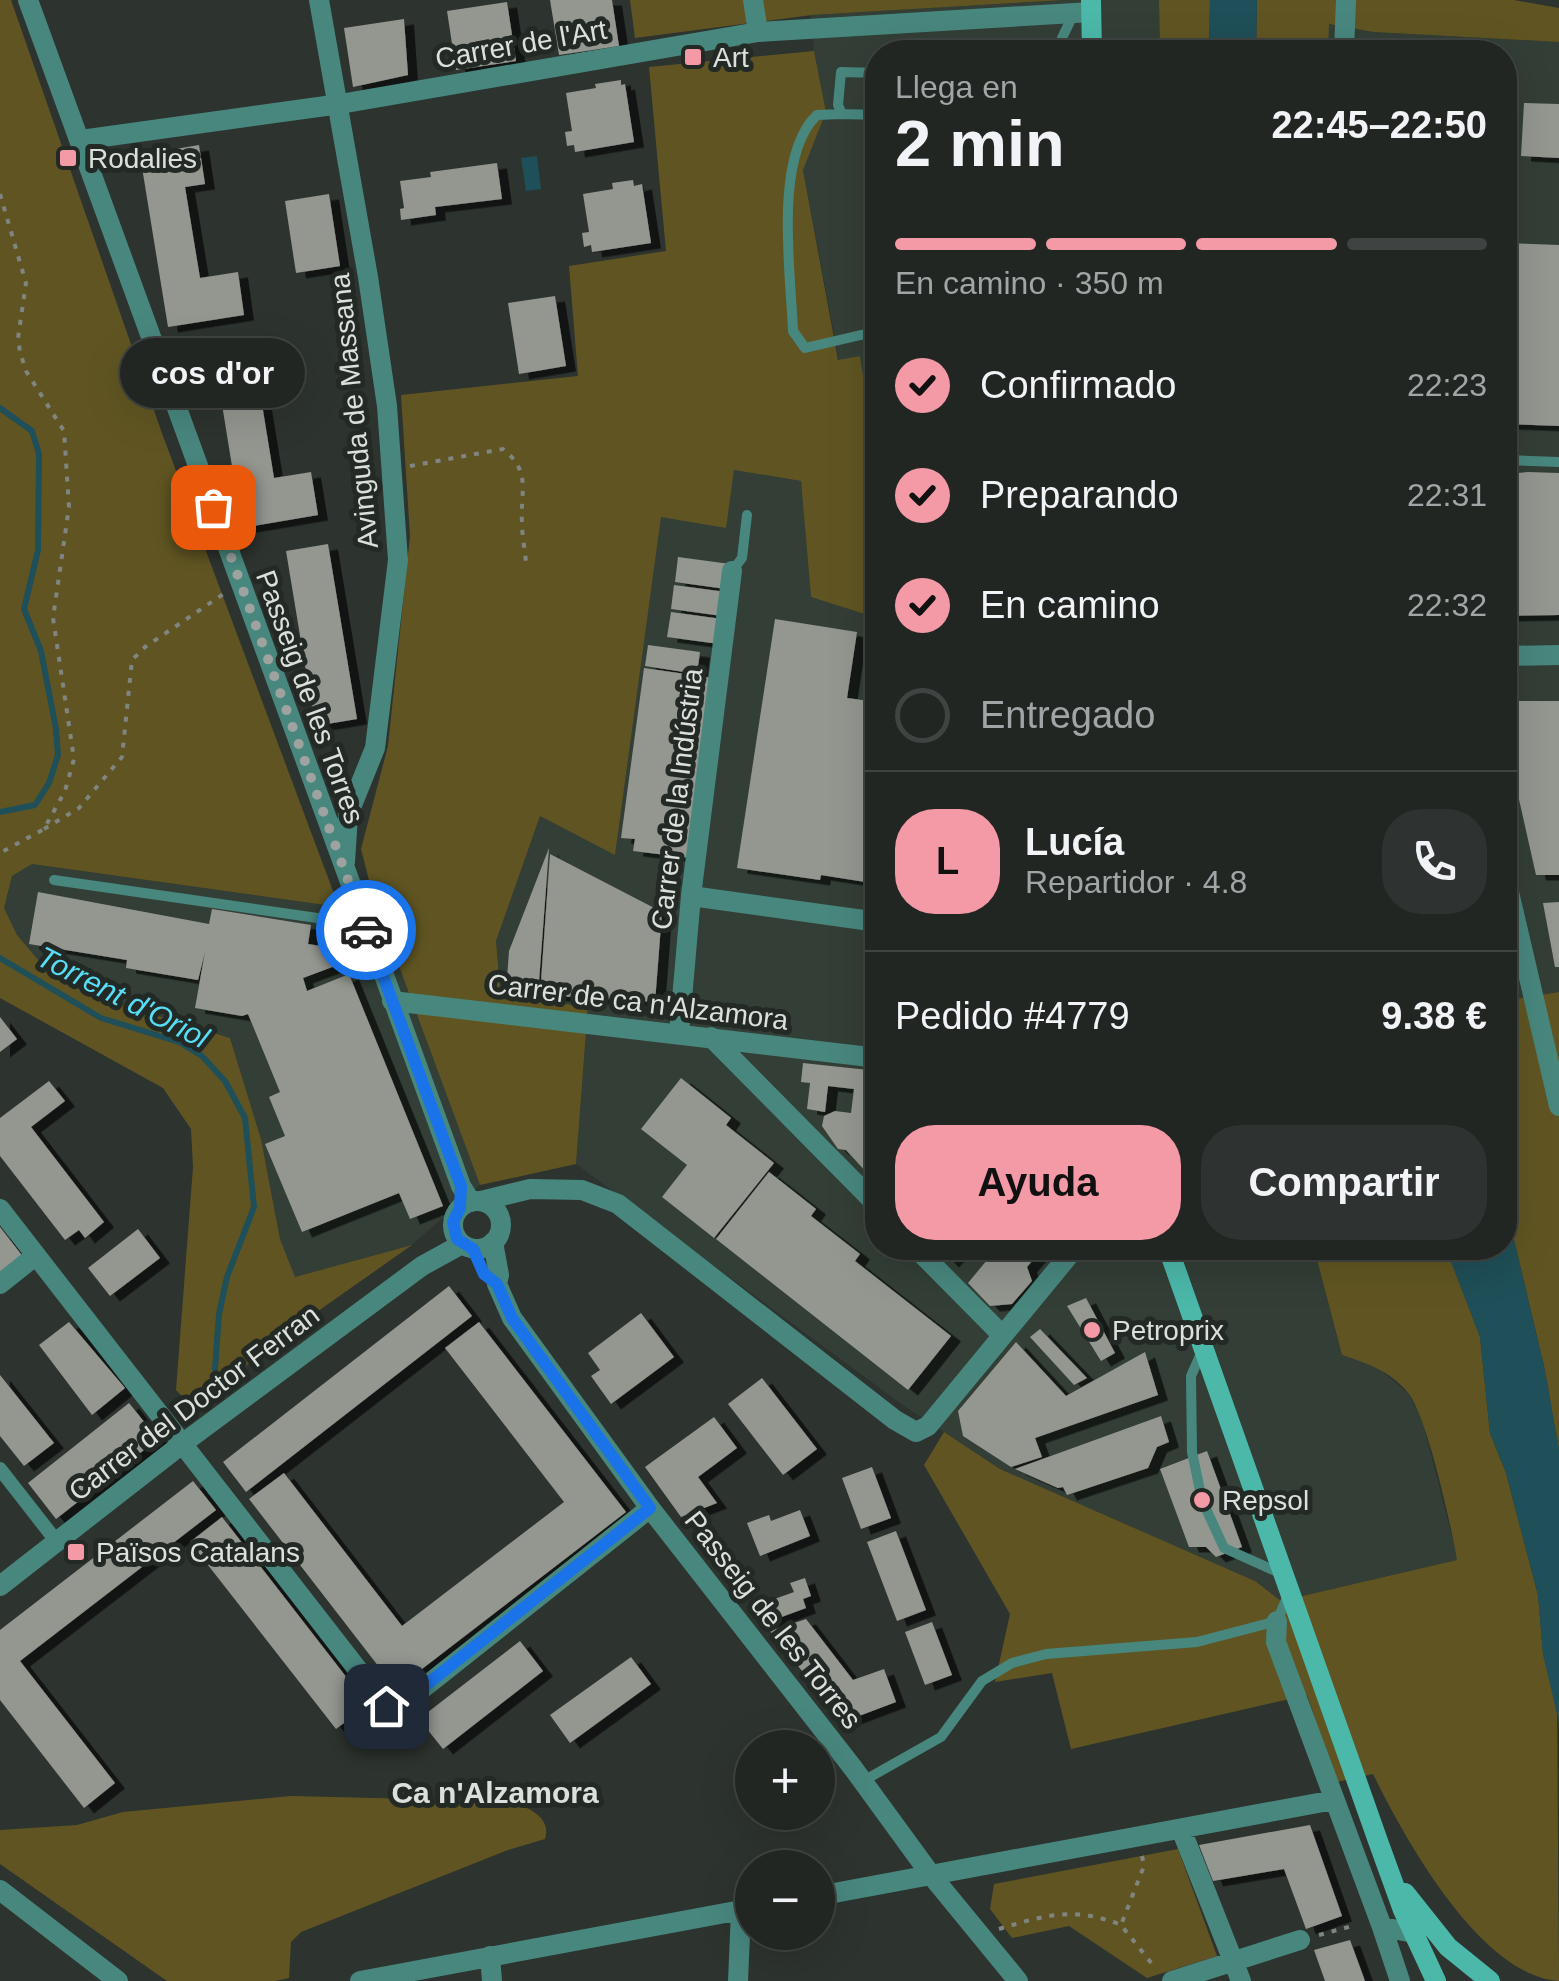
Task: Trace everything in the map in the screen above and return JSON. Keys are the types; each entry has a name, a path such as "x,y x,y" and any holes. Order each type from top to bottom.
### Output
{"main road":[{"path":"1083,6 1090,40"},
{"path":"1172,1260 1392,1877 1436,1981"},
{"path":"1392,1877 1440,1938 1490,1981"}],"street":[{"name":"Passeig de les Torres","path":"28,0 344,874 468,1199"},
{"name":"Avinguda de Massana","path":"319,0 340,104 376,332 398,560 375,748 348,816 344,874"},
{"path":"753,0 758,32"},
{"path":"1344,40 1346,0"},
{"name":"Carrer de l'Art","path":"81,140 340,104 758,32 1083,6"},
{"name":"Carrer de la Indústria","path":"679,1034 691,896 732,571"},
{"path":"1517,656 1559,655"},
{"path":"691,896 865,920"},
{"path":"1517,926 1559,1106"},
{"name":"Carrer de ca n'Alzamora","path":"392,1001 865,1056"},
{"path":"711,1037 865,1193"},
{"path":"468,1199 530,1190 582,1190 618,1204 895,1420 916,1432 928,1426 1064,1260"},
{"path":"468,1199 453,1222 471,1242 501,1230 501,1220 516,1194"},
{"path":"468,1199 490,1204 501,1220"},
{"path":"0,1209 386,1706 407,1700 650,1508"},
{"name":"Passeig de les Torres","path":"471,1242 500,1275 497,1284 512,1318 650,1508 1018,1981"},
{"name":"Carrer del Doctor Ferran","path":"0,1586 182,1444 422,1266 471,1242"},
{"path":"0,1284 35,1256"},
{"path":"928,1260 1002,1336"},
{"path":"0,1469 57,1542"},
{"path":"1277,1621 1276,1642 1400,1981"},
{"path":"835,1893 1334,1800"},
{"path":"1181,1830 1238,1971"},
{"path":"0,1890 118,1981"},
{"path":"360,1981 735,1912"},
{"path":"1382,1927 1414,1934"},
{"path":"1169,1981 1238,1971 1310,1938"},
{"path":"738,1981 742,1950"},
{"path":"490,1956 492,1981"}],"lane":[{"path":"1062,40 1083,6"},
{"path":"842,114 838,104 841,72 865,73"},
{"path":"865,115 817,115 810,122 789,174 793,331 798,342 804,348 865,334"},
{"path":"1517,460 1559,462"},
{"path":"732,571 742,558 747,515"},
{"path":"54,880 331,920 363,921"},
{"path":"863,1781 940,1737 982,1681 1012,1663 1046,1654 1198,1642 1277,1621 1286,1584 1224,1548 1202,1500 1192,1452 1191,1376 1203,1348"}],"path":[{"path":"0,194 26,283 20,352 26,371 58,416 67,453 68,507 52,618 74,759 65,791 44,829"},
{"path":"392,474 420,462 503,449 517,461 524,491 521,519 526,563"},
{"path":"0,853 80,808 122,757 132,660 240,583"},
{"path":"1121,1925 1144,1866 1141,1851"},
{"path":"999,1929 1043,1916 1076,1912 1121,1925 1169,1981"},
{"path":"1310,1938 1356,1925"}],"shaded area":[{"path":"0,0 11,0 163,436 339,907 32,864 12,876 4,908 17,935 41,963 86,994 230,1038 261,1139 280,1239 295,1277 412,1245 294,1328 193,1408 176,1390 193,1167 191,1129 163,1088 0,998"},
{"path":"630,0 1064,0 812,15 635,38"},
{"path":"1064,0 1159,0 1160,40 865,40 865,389 860,356 839,361 803,169 826,112 811,15"},
{"path":"1159,0 1210,0 1209,40 1160,40"},
{"path":"1257,0 1514,0 1559,8 1559,42 1373,32 1329,24 1328,40 1256,40"},
{"path":"1328,24 1373,32 1559,42 1559,992 1517,999 1517,40 1328,40"},
{"path":"814,51 826,112 803,170 838,360 860,356 865,389 865,614 811,597 801,481 734,470 726,528 661,517 615,855 540,816 496,941 501,999 588,1006 576,1164 480,1185 373,896 361,849 388,746 410,536 401,395 578,376 569,266 666,251 649,67"},
{"path":"733,470 801,481 811,597 865,614 865,1260 1317,1260 1342,1355 1375,1365 1408,1393 1422,1419 1458,1560 1281,1601 1255,1581 1000,1469 904,1406 576,1164 588,1007 501,999 496,941 540,816 615,854 661,516"},
{"path":"32,864 339,907 373,896 480,1185 412,1245 295,1277 280,1239 261,1139 230,1038 86,994 41,963 17,935 4,908 12,876"},
{"path":"1559,992 1559,1450 1517,1252 1517,999"},
{"path":"1317,1260 1451,1260 1480,1337 1490,1433 1506,1473 1538,1595 1543,1654 1557,1704 1559,1981 1530,1973 1501,1955 1474,1930 1425,1866 1373,1774 1337,1782 1307,1695 1071,1749 1052,1673 995,1682 1010,1614 924,1465 944,1432 1000,1469 1255,1581 1281,1601 1457,1560 1438,1474 1424,1426 1409,1394 1387,1374 1342,1355"},
{"path":"291,1796 501,1801 526,1808 540,1817 545,1839 301,1932 291,1942 289,1978 275,1981 167,1981 0,1864 0,1830 77,1825 123,1812"},
{"path":"1178,1849 1217,1956 1147,1978 1069,1926 1012,1938 990,1909 994,1884"}],"water":[{"path":"1210,0 1257,0 1256,40 1209,40"},
{"path":"537,156 541,189 526,191 521,158"},
{"path":"1517,1252 1559,1450 1559,1723 1543,1654 1538,1595 1506,1473 1490,1433 1480,1337 1451,1260 1517,1260"}],"building":[{"path":"550,0 612,0 619,46 559,55"},
{"path":"507,2 516,61 456,70 447,11"},
{"path":"404,19 408,75 353,87 344,28"},
{"path":"621,80 621,85 625,84 634,142 575,152 574,145 567,146 565,132 572,131 566,93"},
{"path":"1524,103 1559,104 1559,158 1521,156"},
{"path":"199,145 205,184 185,187 200,278 238,272 244,315 168,327 140,155"},
{"path":"497,163 502,199 435,207 436,215 401,220 400,209 404,208 400,181 431,177 430,172"},
{"path":"633,180 634,186 642,184 651,243 592,252 591,245 584,247 582,233 589,232 583,194 613,189 612,183"},
{"path":"329,194 340,266 296,273 285,201"},
{"path":"1517,243 1559,245 1559,426 1517,424"},
{"path":"555,296 566,366 519,374 508,303"},
{"path":"253,349 274,478 311,472 318,515 242,528 214,355"},
{"path":"1517,473 1559,473 1559,615 1517,616"},
{"path":"328,544 357,719 315,726 286,551"},
{"path":"678,557 730,564 726,589 675,582"},
{"path":"674,585 726,592 722,616 671,609"},
{"path":"671,612 722,619 719,644 667,637"},
{"path":"775,619 857,632 847,698 865,700 865,882 737,868"},
{"path":"648,645 700,652 697,674 645,666"},
{"path":"644,668 713,678 691,858 633,851 635,839 621,838"},
{"path":"1517,701 1559,701 1559,875 1536,875 1517,790"},
{"path":"549,848 538,995 506,993 509,951"},
{"path":"550,854 662,912 655,1002 540,995"},
{"path":"38,892 209,924 212,909 311,925 308,944 347,950 351,960 303,978 307,991 349,974 443,1206 410,1219 399,1193 302,1232 265,1144 285,1136 269,1097 280,1092 248,1014 195,1008 205,952 198,980 126,968 127,960 29,944"},
{"path":"1559,902 1559,967 1555,967 1543,903"},
{"path":"0,1017 17,1039 0,1052"},
{"path":"803,1063 865,1070 865,1171 846,1150 838,1149 822,1126 824,1116 835,1111 851,1113 854,1089 828,1086 825,1112 807,1109 810,1083 801,1082"},
{"path":"681,1078 731,1118 726,1125 774,1163 714,1238 662,1197 687,1165 641,1129"},
{"path":"49,1081 65,1101 31,1127 104,1222 85,1238 79,1230 65,1240 0,1156 0,1118"},
{"path":"769,1172 816,1209 811,1216 860,1254 855,1261 951,1336 908,1390 716,1239"},
{"path":"0,1227 24,1258 0,1277"},
{"path":"138,1229 160,1258 110,1296 88,1268"},
{"path":"987,1260 1033,1260 1027,1267 1032,1281 1012,1304 990,1306 968,1283"},
{"path":"449,1286 472,1316 246,1492 223,1462"},
{"name":"Petroprix","path":"1086,1298 1115,1353 1101,1361 1067,1306"},
{"path":"641,1313 674,1357 611,1404 591,1376 600,1370 588,1353"},
{"path":"69,1322 125,1388 92,1415 39,1345"},
{"path":"479,1322 626,1512 396,1689 249,1499 284,1473 402,1626 564,1502 445,1348"},
{"path":"1040,1329 1087,1378 1074,1385 1030,1337"},
{"path":"1016,1342 1066,1396 1145,1352 1158,1395 1035,1438 1042,1457 1011,1467 963,1436 958,1411"},
{"path":"0,1375 54,1443 24,1466 0,1436"},
{"path":"762,1378 817,1449 783,1475 728,1404"},
{"path":"129,1403 158,1439 56,1519 28,1483"},
{"path":"1161,1416 1169,1442 1157,1447 1148,1468 1067,1495 1063,1487 1015,1469"},
{"path":"714,1417 737,1448 698,1477 717,1503 681,1517 645,1467"},
{"path":"1207,1451 1242,1547 1216,1557 1206,1547 1189,1547 1160,1469"},
{"path":"872,1467 891,1518 861,1529 842,1478"},
{"path":"193,1481 216,1510 20,1661 115,1783 84,1808 0,1700 0,1630"},
{"path":"800,1510 810,1536 760,1556 747,1523 769,1515 771,1521"},
{"path":"222,1517 368,1705 336,1729 190,1542"},
{"path":"896,1531 926,1610 897,1621 867,1542"},
{"path":"805,1578 811,1596 803,1599 806,1608 768,1622 755,1606 794,1592 790,1583"},
{"path":"806,1619 853,1680 884,1669 896,1702 843,1722 770,1631"},
{"path":"932,1622 952,1675 925,1685 905,1632"},
{"path":"520,1641 543,1671 443,1749 419,1719"},
{"path":"631,1657 651,1684 570,1743 550,1715"},
{"path":"1310,1825 1342,1916 1306,1929 1284,1869 1213,1881 1199,1845"},
{"path":"1350,1940 1365,1981 1325,1981 1314,1950"}],"waterway":[{"name":"Torrent d'Oriol","path":"0,408 32,431 39,454 38,550 24,609 41,651 58,755 49,783 35,805 0,812"},
{"name":"Torrent d'Oriol","path":"0,958 101,1018 179,1042 202,1056 225,1081 245,1118 254,1207 227,1277 219,1314 215,1369"}],"way so far":[{"path":"213,507 366,930"}],"place":[{"name":"Art","path":"693,57"},
{"name":"Rodalies","path":"68,158"},
{"name":"cos d'or","path":"213,507"},
{"name":"Petroprix","path":"1092,1330"},
{"name":"Repsol","path":"1202,1500"},
{"name":"Països Catalans","path":"76,1552"}],"district":[{"name":"Ca n'Alzamora","path":"495,1792"}],"route":[{"path":"366,930 461,1186 460,1208 453,1222 457,1239 473,1249 484,1274 497,1284 512,1318 650,1508 407,1700 386,1706"}]}
